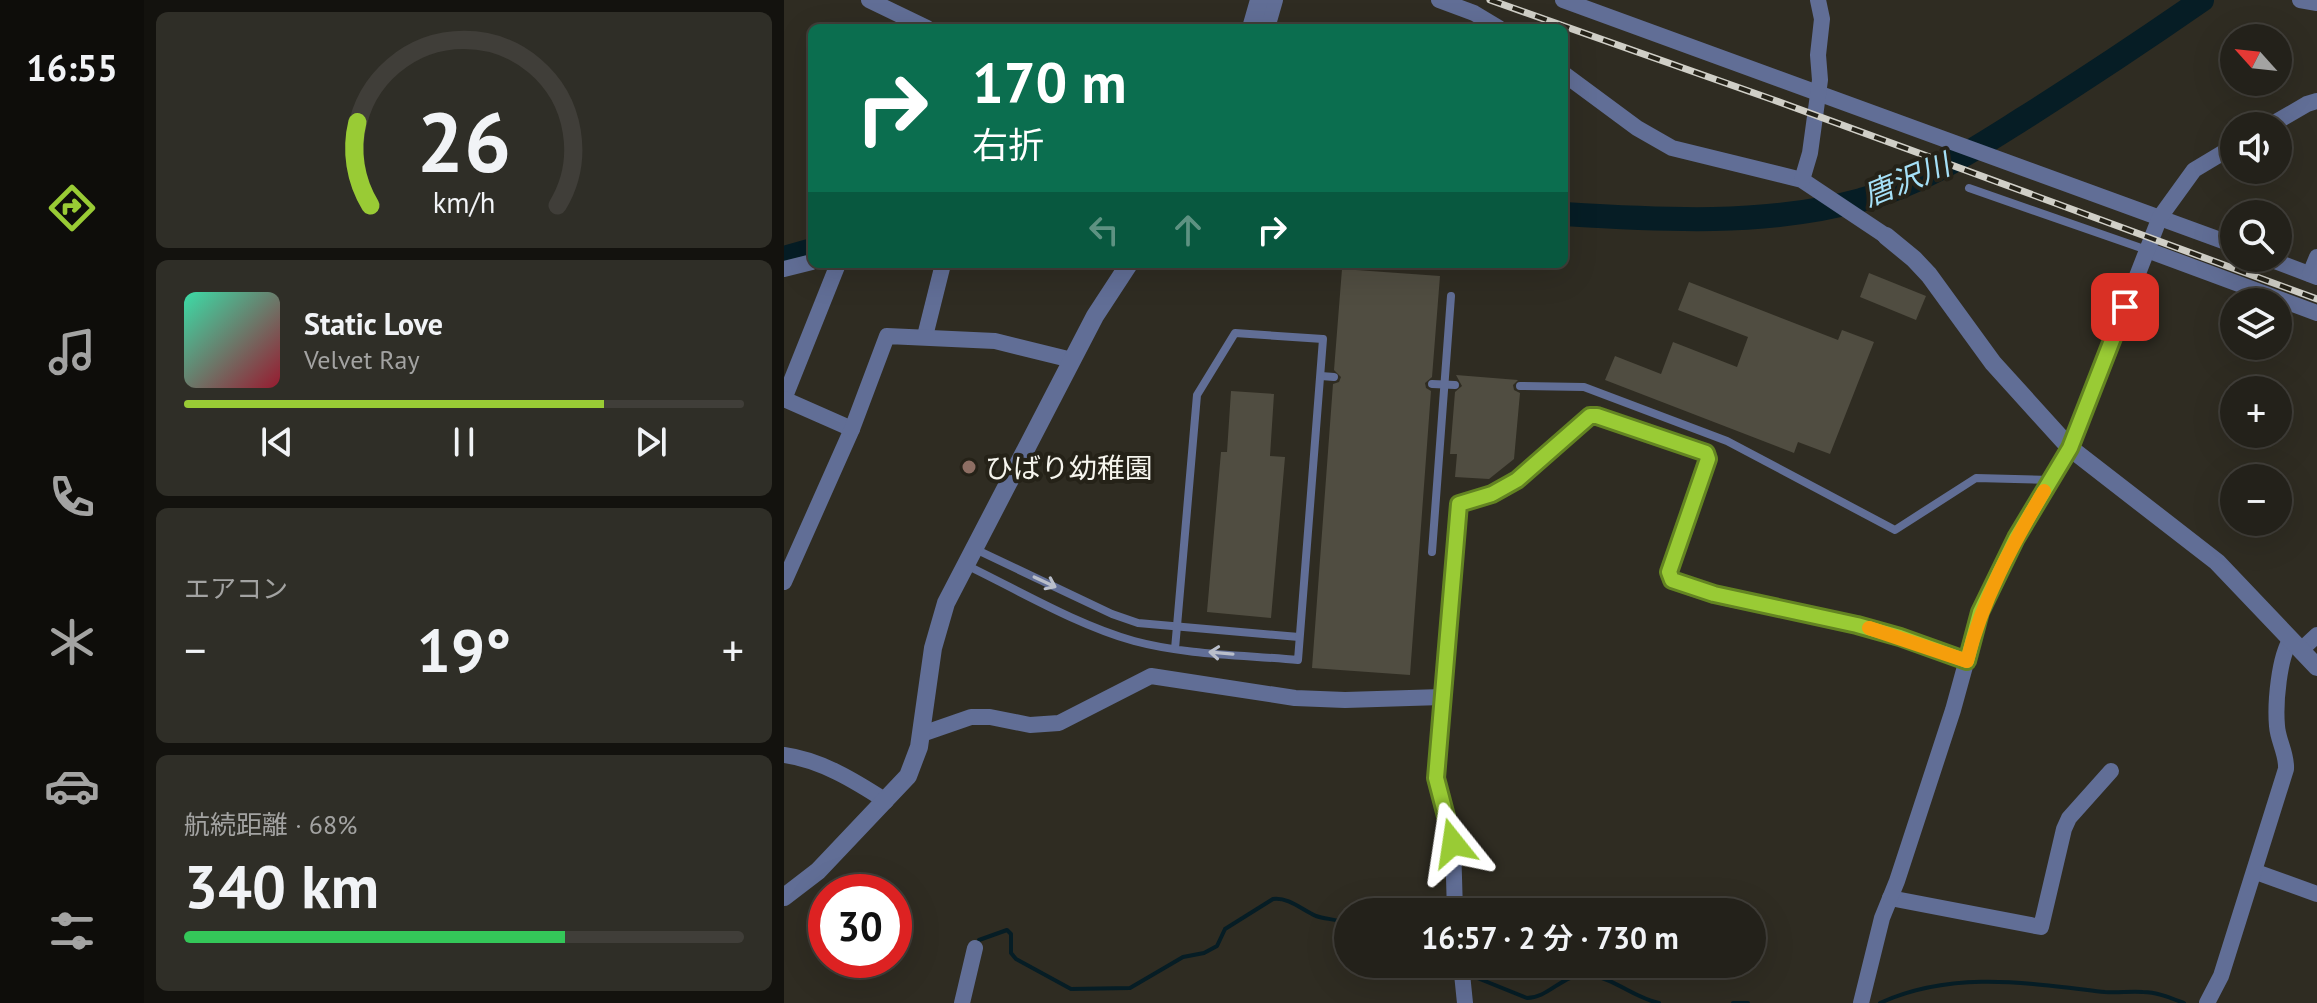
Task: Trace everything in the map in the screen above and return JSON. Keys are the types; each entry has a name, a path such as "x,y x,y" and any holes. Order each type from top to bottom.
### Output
{"street":[{"path":"869,0 919,24"},
{"path":"1243,24 1250,0"},
{"path":"1252,24 1259,0"},
{"path":"1268,24 1275,0"},
{"path":"1439,0 1474,13 1492,24"},
{"path":"1563,0 2220,240"},
{"path":"1802,180 1810,153 1819,93 1822,19 1818,0"},
{"path":"2300,0 2317,3"},
{"path":"1568,77 1637,128 1672,148 1802,180 1886,236 1929,275 1993,363 2070,448 2193,541 2317,667"},
{"path":"2292,113 2317,101"},
{"path":"1861,1003 1882,918 1967,661 1980,612 2016,538 2070,448 2160,217 2194,170 2220,154"},
{"path":"2147,250 2317,313"},
{"path":"2292,268 2314,276 2317,257"},
{"path":"784,269 808,263"},
{"path":"836,268 784,399 852,429"},
{"path":"925,336 942,268"},
{"path":"784,897 805,884 908,776 922,734 938,627 946,603 1095,316 1126,268"},
{"path":"784,582 852,429 887,336 995,341 1072,360"},
{"path":"1455,898 1453,843 1436,778 1459,504 1492,494 1517,480 1590,416 1706,453 1708,459 1669,572 1672,580 1714,594 1857,625 1967,661"},
{"path":"2207,1003 2221,976 2286,769 2287,759 2277,725 2283,652 2317,635"},
{"path":"922,734 971,717 990,717 1030,725 1059,723 1151,676 1295,698 1442,697"},
{"path":"784,755 806,758 886,801"},
{"path":"1890,898 2041,927 2064,829 2069,818 2111,771"},
{"path":"2256,872 2317,894"},
{"path":"962,1003 975,948"},
{"path":"1462,978 1465,1003"}],"lane":[{"path":"1969,188 2147,250"},
{"path":"1432,552 1451,296"},
{"path":"970,557 1105,631 1132,640 1175,649 1298,660 1323,339 1235,333 1197,395 1175,649"},
{"path":"1321,376 1334,377"},
{"path":"1432,384 1455,385"},
{"path":"1520,386 1584,387 1727,441 1895,530 1976,478 2051,480"},
{"path":"970,557 1138,623 1299,637"}],"building":[{"path":"1342,269 1440,276 1432,377 1425,383 1431,391 1410,675 1312,668 1333,384 1339,382 1341,377 1334,370"},
{"path":"1869,273 1926,296 1916,320 1860,297"},
{"path":"1689,282 1838,340 1842,330 1874,342 1830,454 1798,442 1794,453 1605,380 1615,356 1661,374 1673,342 1737,367 1748,337 1678,310"},
{"path":"1456,375 1518,380 1513,385 1514,390 1520,393 1514,459 1489,479 1455,477 1457,454 1450,454 1455,392 1462,386"},
{"path":"1231,391 1274,394 1270,456 1285,457 1271,618 1207,612 1221,452 1227,452"}],"waterway":[{"name":"唐沢川","path":"1568,214 1676,219 1751,217 1825,208 1883,193 1925,176 1985,142 2202,0"},
{"name":"唐沢川","path":"784,258 808,251"},
{"path":"979,940 1007,930 1011,934 1011,953 1016,959 1071,989 1130,988 1183,957 1204,953 1217,946 1225,929 1273,899 1284,900 1316,916 1334,920"},
{"path":"1477,978 1527,998 1542,994 1571,978"},
{"path":"1600,978 1659,1003"},
{"path":"1880,1003 1935,986 1991,982 2105,992 2148,992 2184,1003"},
{"path":"1733,1003 1748,1003"}],"railway":[{"path":"1490,0 1558,24"},
{"path":"1568,27 2317,299"}],"slow traffic":[{"path":"1869,628 1967,661 1980,612 2016,538 2044,491"}],"place":[{"name":"ひばり幼稚園","path":"969,467"}],"route":[{"path":"1453,843 1436,778 1459,504 1492,494 1517,480 1590,416 1597,416 1706,453 1708,459 1669,572 1668,577 1672,580 1714,594 1857,625 1967,661 1980,612 2016,538 2070,448 2125,307"}]}
